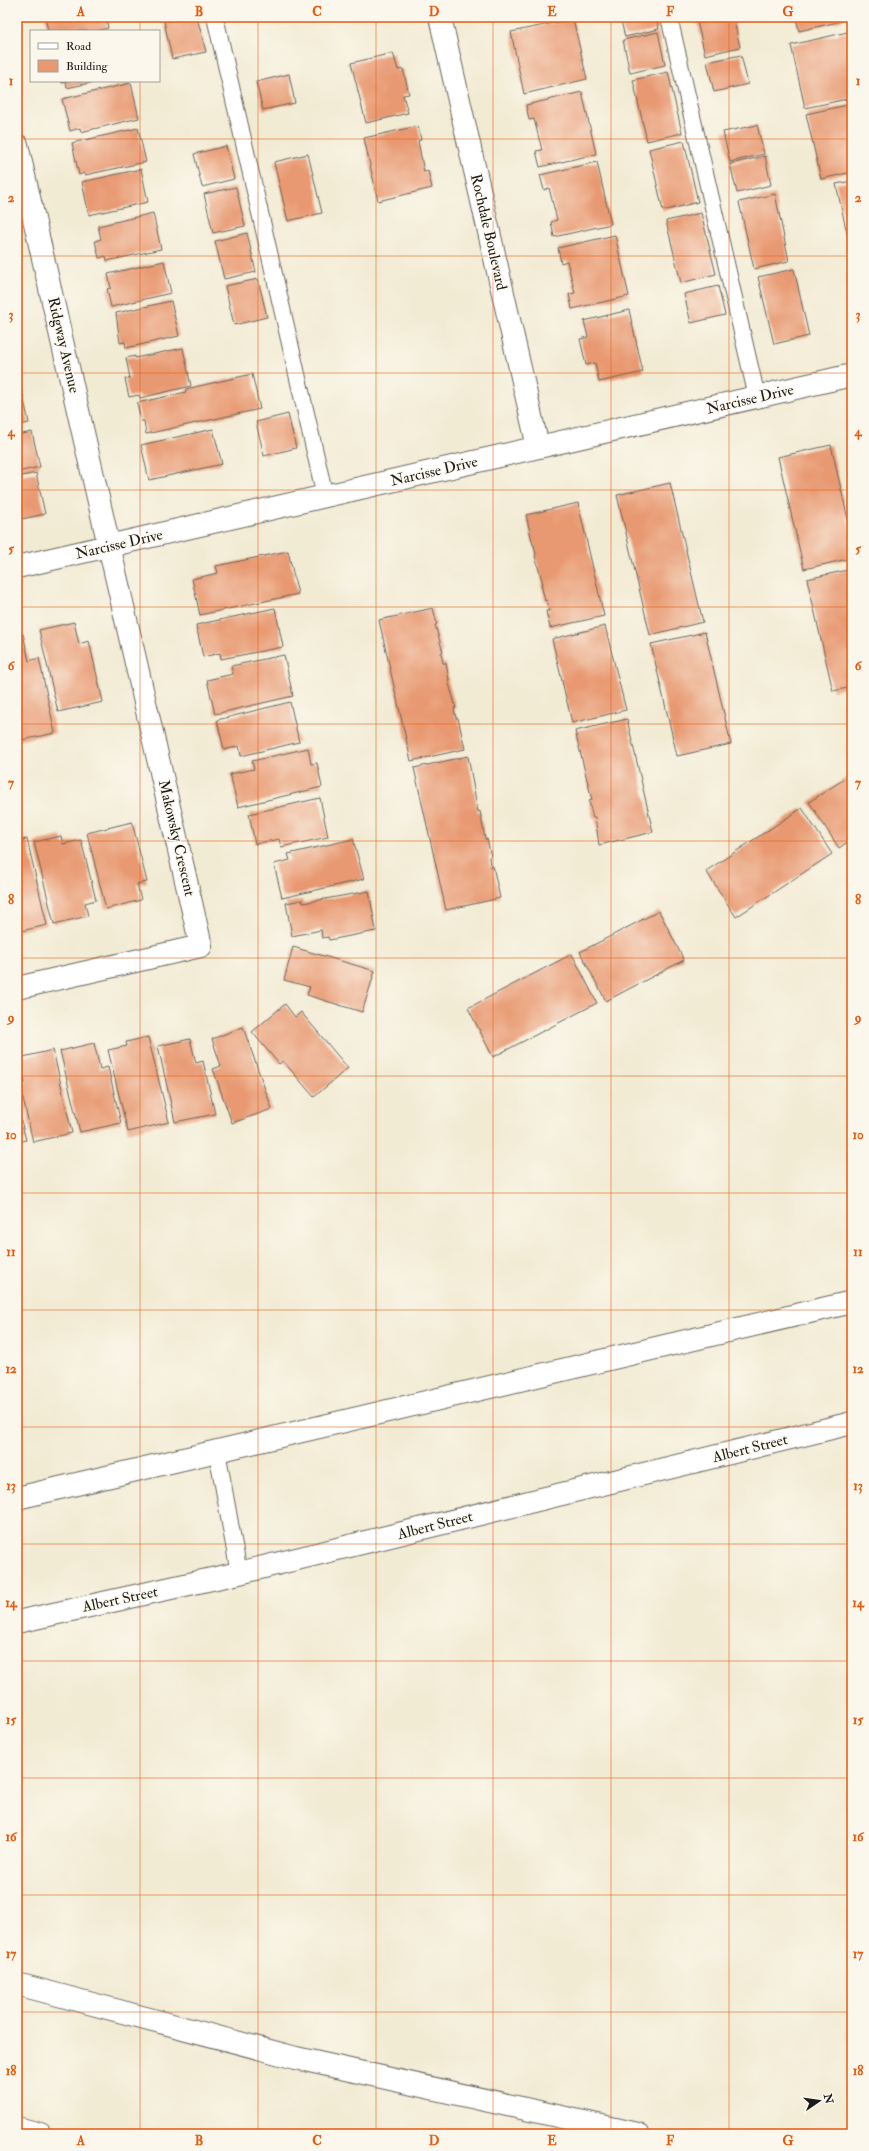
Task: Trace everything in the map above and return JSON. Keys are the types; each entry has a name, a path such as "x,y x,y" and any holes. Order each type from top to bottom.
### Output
{"main road":[{"name":"Rochdale Boulevard","path":"440,17 538,447"},
{"name":"Ridgway Avenue","path":"17,145 110,546"},
{"name":"Narcisse Drive","path":"17,567 852,376"},
{"name":"Makowsky Crescent","path":"17,988 201,946 110,546"},
{"path":"809,1312 852,1294"},
{"path":"17,1498 852,1302"},
{"name":"Albert Street","path":"17,1622 239,1572 852,1423"},
{"path":"17,1984 296,2058 638,2134"},
{"path":"17,2128 40,2134"}],"lane":[{"path":"215,17 325,496"},
{"path":"669,17 757,397"},
{"path":"217,1451 239,1572"}],"building":[{"path":"45,17 106,17 108,28 100,30 48,30"},
{"path":"182,17 197,17 206,52 172,59 164,21"},
{"path":"620,17 656,17 659,29 625,37"},
{"path":"696,17 733,17 740,47 705,55"},
{"path":"796,17 841,17 842,21 799,31"},
{"path":"573,19 587,79 524,94 511,32"},
{"path":"852,31 852,98 805,108 791,45"},
{"path":"658,32 665,65 630,73 623,40"},
{"path":"393,53 398,70 403,69 409,94 403,95 408,113 366,123 351,63"},
{"path":"741,55 748,84 714,92 707,62"},
{"path":"668,72 682,133 647,141 633,80"},
{"path":"289,74 295,103 263,110 256,82"},
{"path":"66,82 94,82 67,88"},
{"path":"131,83 139,118 81,132 80,128 70,131 62,99"},
{"path":"582,92 596,154 540,167 536,151 542,150 534,119 529,120 526,105"},
{"path":"852,104 852,172 821,179 806,114"},
{"path":"757,125 764,154 730,162 723,132"},
{"path":"418,126 421,140 418,141 424,172 428,171 432,188 378,201 364,138"},
{"path":"138,128 146,162 79,175 72,143"},
{"path":"684,141 698,202 663,211 649,149"},
{"path":"226,146 234,179 202,187 194,154"},
{"path":"308,154 322,213 288,221 274,162"},
{"path":"765,156 771,185 737,193 730,164"},
{"path":"597,162 611,224 554,237 551,222 557,220 549,188 544,190 540,175"},
{"path":"141,169 148,202 89,215 82,182"},
{"path":"852,181 852,247 850,247 836,184"},
{"path":"236,187 245,226 213,233 204,194"},
{"path":"775,194 789,261 754,269 739,202"},
{"path":"153,213 161,249 107,261 106,256 99,258 95,241 101,239 98,226"},
{"path":"701,213 716,274 681,283 666,221"},
{"path":"247,233 256,272 224,279 215,241"},
{"path":"615,235 629,296 572,309 569,294 575,293 567,261 561,263 558,248"},
{"path":"164,261 171,293 111,307 107,289 111,288 108,274"},
{"path":"794,269 809,336 774,344 758,277"},
{"path":"258,279 267,317 234,325 225,286"},
{"path":"718,286 725,315 691,323 684,294"},
{"path":"171,301 179,336 126,348 125,342 120,343 116,313"},
{"path":"629,310 643,372 599,382 595,363 586,365 580,339 588,337 584,321"},
{"path":"183,348 191,386 140,398 139,395 129,397 125,379 130,378 126,358 135,356 135,358"},
{"path":"252,374 260,409 146,434 144,421 141,421 137,403 186,392 186,389"},
{"path":"22,391 29,423 17,426 17,392"},
{"path":"288,414 296,448 264,456 256,422"},
{"path":"213,429 222,464 149,480 141,445"},
{"path":"32,432 40,467 17,472 17,435"},
{"path":"831,445 852,537 852,558 804,569 778,457"},
{"path":"36,473 45,514 17,520 17,477"},
{"path":"670,483 703,622 650,635 617,495"},
{"path":"578,503 604,616 550,628 546,611 549,611 547,600 545,601 541,584 543,584 526,515"},
{"path":"288,551 298,594 200,615 192,579 218,573 216,566"},
{"path":"852,569 852,687 833,691 807,579"},
{"path":"275,608 283,647 221,659 220,653 203,657 196,625"},
{"path":"433,608 437,624 435,625 443,652 441,653 443,663 446,663 448,680 456,708 454,708 456,718 458,718 465,749 411,761 379,620"},
{"path":"74,622 79,644 89,641 103,702 58,712 39,630"},
{"path":"605,626 626,710 572,723 552,639"},
{"path":"705,632 731,744 677,756 651,644"},
{"path":"23,634 29,661 39,658 55,733 17,741 17,635"},
{"path":"284,655 293,696 215,714 207,680 233,674 231,666"},
{"path":"290,702 299,742 241,756 239,746 224,750 217,720"},
{"path":"627,719 653,832 599,845 595,817 593,818 589,801 592,800 575,731"},
{"path":"308,748 311,764 317,763 322,787 238,807 230,774 254,769 252,761"},
{"path":"468,756 478,812 480,811 485,839 487,839 491,856 489,857 490,867 493,866 500,898 446,910 414,768"},
{"path":"852,774 852,839 839,848 809,802"},
{"path":"320,798 328,837 281,847 279,839 255,844 249,814"},
{"path":"802,808 832,854 736,917 706,871"},
{"path":"132,822 147,882 137,884 141,900 106,909 87,833"},
{"path":"61,836 63,844 81,840 96,900 85,903 88,916 54,924 34,842"},
{"path":"27,839 47,925 17,932 17,841"},
{"path":"353,839 364,879 282,898 274,864 290,860 288,854"},
{"path":"369,891 376,931 329,940 328,937 322,938 321,930 292,936 286,903 302,900 303,903"},
{"path":"659,911 684,960 606,1001 580,952"},
{"path":"293,947 375,971 362,1012 307,995 310,987 284,980"},
{"path":"572,954 597,1003 493,1057 468,1008"},
{"path":"285,1004 295,1017 301,1012 348,1068 314,1097 283,1061 279,1064 252,1032"},
{"path":"243,1027 272,1109 232,1123 213,1069 221,1066 212,1039"},
{"path":"148,1037 169,1122 128,1132 108,1050 127,1046 126,1042"},
{"path":"190,1039 196,1063 203,1061 215,1114 175,1122 158,1046"},
{"path":"94,1043 100,1069 108,1067 121,1123 80,1132 60,1051"},
{"path":"53,1050 72,1133 33,1142 20,1085 25,1083 19,1058"},
{"path":"17,1105 26,1140 17,1142"}]}
